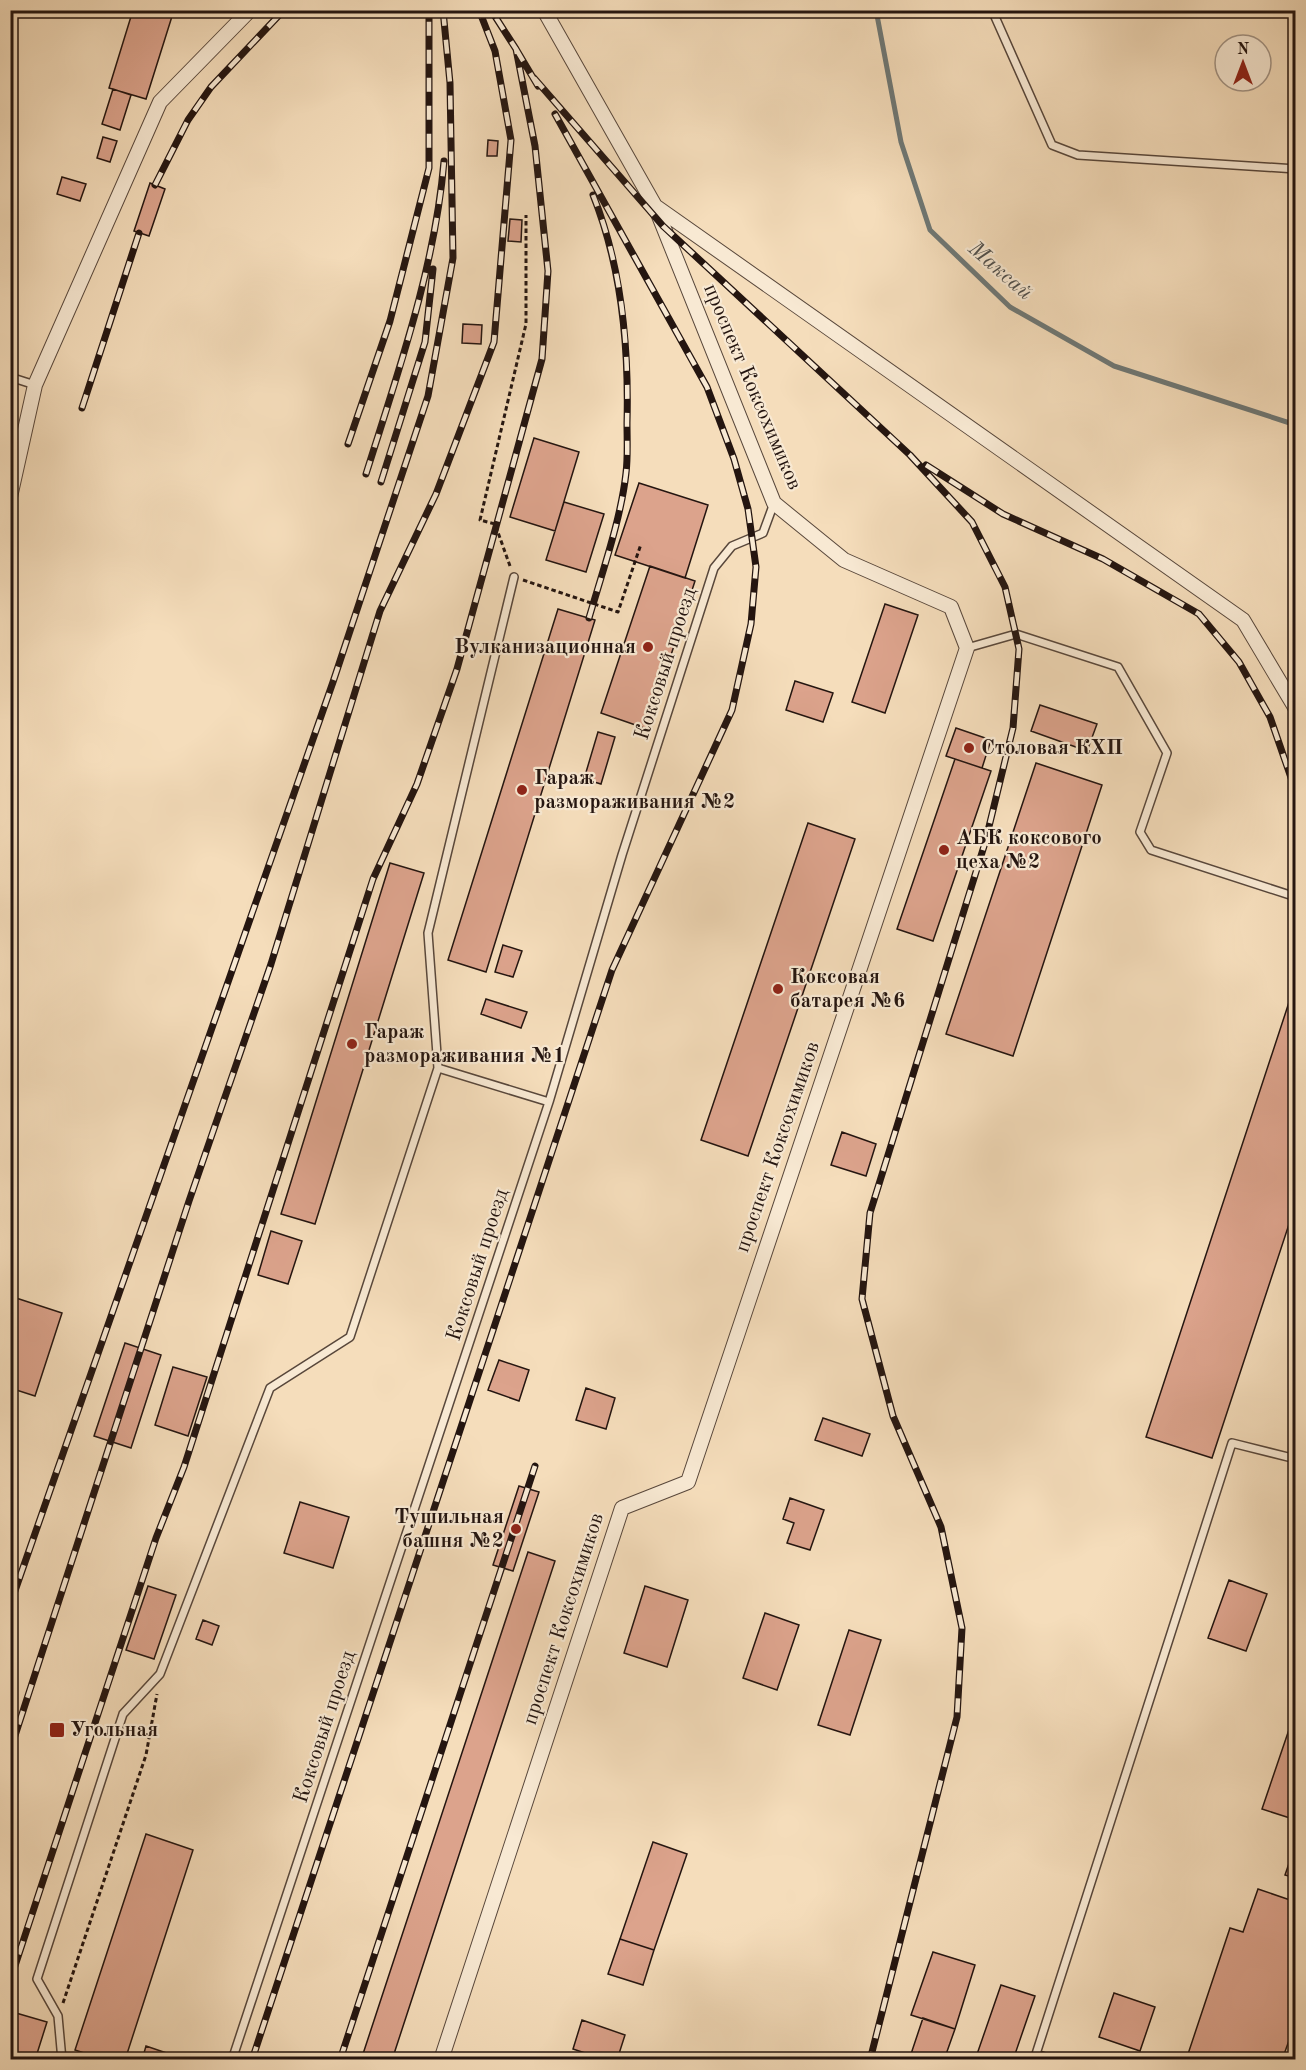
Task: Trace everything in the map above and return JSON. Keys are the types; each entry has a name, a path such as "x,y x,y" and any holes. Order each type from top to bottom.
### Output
{"street":[{"path":"10,497 35,385 160,102 250,10"},
{"name":"проспект Коксохимиков","path":"441,2060 622,1508 688,1482 967,648 951,607 843,560 774,502 655,206 544,10"},
{"path":"655,206 1243,620 1296,709"}],"lane":[{"path":"992,10 1052,145 1078,155 1296,169"},
{"path":"10,377 35,385"},
{"name":"Коксовый проезд","path":"232,2060 549,1102 622,855 714,568 732,546 764,533 774,502"},
{"path":"62,2060 58,2016 37,1979 123,1714 160,1674 270,1388 350,1337 438,1068 428,933 514,577"},
{"path":"967,648 1016,634 1118,667 1167,753 1140,832 1151,850 1296,897"},
{"path":"438,1068 549,1102"},
{"path":"1054,2060 1036,2057 1232,1443 1296,1459"}],"path":[{"path":"526,215 526,324 480,519 495,524 514,577 618,612 641,544"},
{"path":"58,2016 146,1755 160,1674"}],"building":[{"path":"133,10 174,10 146,99 109,88"},
{"path":"113,89 131,95 120,130 102,124"},
{"path":"103,137 117,141 110,162 97,158"},
{"path":"488,140 498,141 497,156 487,156"},
{"path":"62,177 86,184 80,201 57,194"},
{"path":"150,183 165,189 149,236 134,231"},
{"path":"510,219 522,220 521,242 508,241"},
{"path":"463,324 482,325 481,344 462,343"},
{"path":"534,438 579,452 555,531 510,517"},
{"path":"639,483 708,505 685,578 615,555"},
{"path":"564,502 604,514 586,572 546,560"},
{"name":"Вулканизационная","path":"650,566 695,581 647,729 601,713"},
{"path":"885,604 918,615 885,713 852,702"},
{"name":"Гараж размораживания №2","path":"558,609 595,620 486,972 448,960"},
{"path":"795,681 833,693 823,722 786,710"},
{"path":"1040,705 1097,724 1087,751 1031,731"},
{"name":"Столовая КХП","path":"956,728 991,740 982,768 946,756"},
{"path":"598,732 615,737 601,784 584,779"},
{"name":"АБК коксового цеха №2","path":"955,759 991,771 933,941 897,929"},
{"path":"1036,763 1102,785 1013,1056 946,1034"},
{"name":"Коксовая батарея №6","path":"808,823 855,839 748,1156 701,1140"},
{"name":"Гараж размораживания №1","path":"390,863 424,873 315,1224 281,1214"},
{"path":"503,945 522,951 513,977 495,972"},
{"path":"1296,981 1296,1203 1212,1458 1146,1437"},
{"path":"486,999 527,1012 521,1028 481,1014"},
{"path":"842,1132 876,1144 866,1176 831,1165"},
{"path":"271,1231 302,1241 288,1284 258,1275"},
{"path":"10,1296 62,1313 35,1396 10,1388"},
{"path":"125,1343 161,1355 131,1448 94,1436"},
{"path":"499,1360 529,1370 519,1401 488,1390"},
{"path":"173,1367 207,1377 188,1436 155,1425"},
{"path":"586,1388 615,1398 606,1429 576,1420"},
{"path":"823,1418 870,1434 862,1456 815,1440"},
{"name":"Тушильная башня №2","path":"519,1486 539,1492 513,1571 493,1565"},
{"path":"790,1498 824,1510 810,1550 787,1543 794,1523 783,1519"},
{"path":"300,1502 349,1517 333,1568 284,1553"},
{"path":"528,1552 555,1561 392,2060 361,2060"},
{"path":"1229,1580 1267,1594 1246,1651 1208,1638"},
{"path":"148,1586 176,1595 154,1659 126,1650"},
{"path":"645,1586 688,1600 667,1667 624,1653"},
{"path":"765,1613 799,1625 777,1690 743,1678"},
{"path":"203,1620 219,1626 212,1645 196,1639"},
{"path":"849,1630 881,1640 850,1735 818,1725"},
{"path":"1296,1709 1296,1820 1262,1809"},
{"path":"146,1834 193,1850 125,2060 105,2060 75,2050"},
{"path":"653,1842 687,1854 654,1950 620,1939"},
{"path":"1296,1843 1296,1878 1285,1875"},
{"path":"1258,1889 1296,1902 1296,2021 1282,2060 1204,2060 1188,2054 1230,1928 1243,1932"},
{"path":"620,1939 654,1950 643,1985 608,1974"},
{"path":"933,1952 975,1965 955,2029 911,2015"},
{"path":"1001,1985 1035,1996 1013,2060 975,2060"},
{"path":"1114,1993 1155,2007 1140,2051 1099,2037"},
{"path":"16,2013 47,2022 35,2060 10,2060 10,2032"},
{"path":"923,2018 955,2029 944,2060 909,2060"},
{"path":"582,2020 625,2035 617,2060 606,2060 573,2049"},
{"path":"146,2046 187,2060 142,2060"},
{"path":"588,2054 606,2060 586,2060"}],"waterway":[{"name":"Максай","path":"876,10 901,142 930,230 1010,307 1114,366 1296,425"}],"railway":[{"path":"155,185 188,120 211,87 284,10"},
{"path":"348,444 390,321 429,168 429,10"},
{"path":"10,1605 333,682 428,396 453,258 450,83 443,10"},
{"path":"10,1751 189,1201 271,964 380,611 436,494 494,342 511,140 495,51 479,10"},
{"path":"10,1981 156,1538 184,1467 373,879 417,784 457,669 542,359 548,271 535,146 516,49 491,10"},
{"path":"516,49 538,86"},
{"path":"534,78 663,226 910,455 972,522 1005,587 1019,649 1013,728 985,843 870,1213 862,1299 893,1416 941,1527 962,1628 957,1717 870,2060"},
{"path":"252,2060 612,970 732,710 751,624 756,567 748,509 734,459 707,387 555,114"},
{"path":"366,474 424,280 433,241 444,161"},
{"path":"589,618 620,509 627,454 627,365 622,307 611,250 593,195"},
{"path":"82,408 139,233"},
{"path":"381,482 425,342 433,269"},
{"path":"926,465 1003,514 1103,559 1199,614 1239,662 1270,717 1296,792"},
{"path":"340,2060 535,1466"}],"place":[{"name":"Вулканизационная","path":"648,647"},
{"name":"Столовая КХП","path":"969,748"},
{"name":"Гараж размораживания №2","path":"522,790"},
{"name":"АБК коксового цеха №2","path":"944,850"},
{"name":"Коксовая батарея №6","path":"778,989"},
{"name":"Гараж размораживания №1","path":"352,1044"},
{"name":"Тушильная башня №2","path":"516,1529"},
{"name":"Угольная","path":"57,1730"}]}
